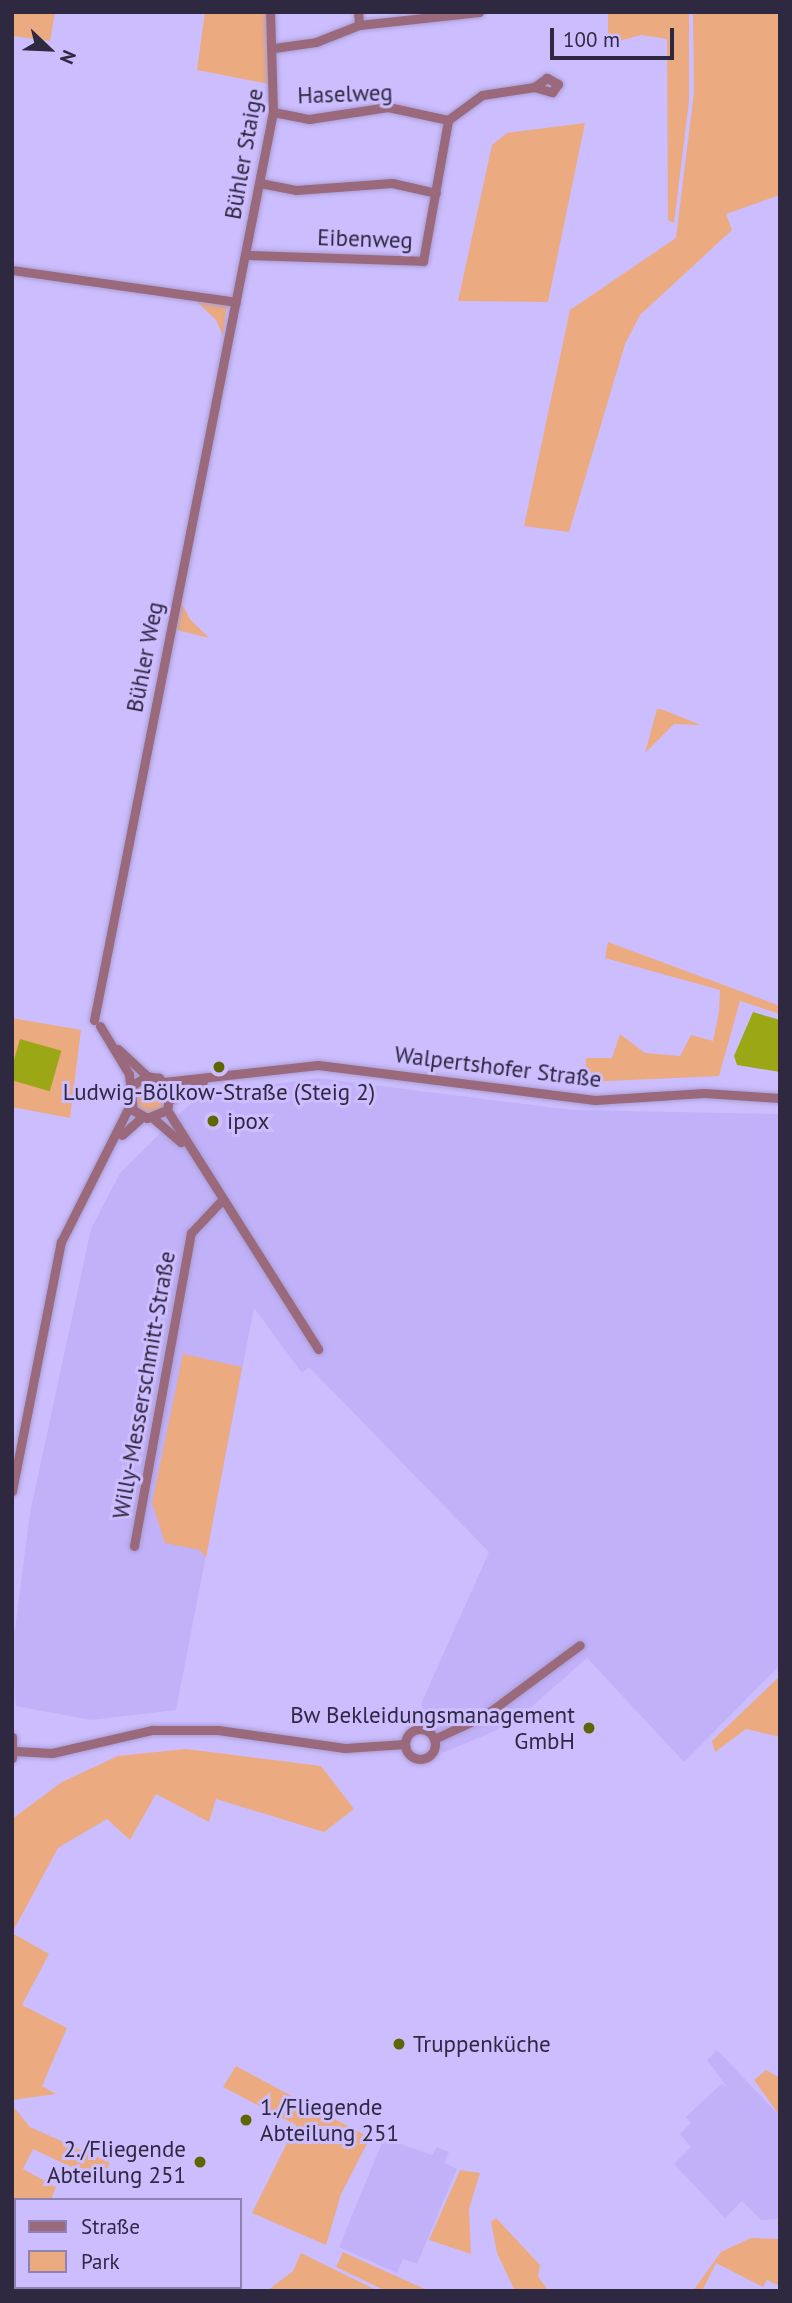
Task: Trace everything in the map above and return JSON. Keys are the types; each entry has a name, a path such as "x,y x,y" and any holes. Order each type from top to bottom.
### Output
{"street":[{"name":"Bühler Staige","path":"236,302 273,112 274,48 270,12"},
{"path":"358,12 359,25"},
{"path":"274,48 316,42 359,25 479,12"},
{"path":"448,120 482,95 534,87"},
{"name":"Haselweg","path":"273,112 309,118 388,107 448,120"},
{"name":"Eibenweg","path":"246,255 423,261 448,120"},
{"path":"260,183 296,190 392,183 436,193"},
{"path":"12,270 236,302"},
{"name":"Bühler Weg","path":"131,1086 97,1023 236,302"},
{"name":"Bühler Weg","path":"106,1036 147,1076"},
{"name":"Walpertshofer Straße","path":"164,1082 318,1065 595,1100 704,1093 780,1098"},
{"path":"12,1491 61,1242 90,1177 113,1144 130,1105 131,1086 147,1076 164,1082 171,1099 167,1110 153,1118 142,1117 130,1105"},
{"name":"Walpertshofer Straße","path":"171,1099 213,1077"},
{"path":"167,1110 185,1146 318,1349"},
{"path":"113,1144 142,1117"},
{"path":"153,1118 185,1146"},
{"name":"Willy-Messerschmitt-Straße","path":"134,1546 191,1233 222,1200"},
{"path":"434,1739 485,1716 580,1645"},
{"path":"12,1737 14,1754 52,1753 152,1730 218,1730 345,1748 405,1744 420,1729 434,1739"},
{"path":"405,1744 422,1759 433,1752 434,1739"}],"shaded area":[{"path":"753,1012 780,1020 780,1072 737,1065 734,1056"},
{"path":"20,1039 61,1051 50,1091 12,1080 12,1067"},
{"path":"317,1078 573,1110 780,1114 780,1665 684,1762 587,1658 512,1724 442,1753 421,1704 489,1552 309,1367 302,1373 254,1308 176,1710 91,1720 16,1706 12,1652 30,1513 91,1229 120,1173 198,1096"},
{"path":"717,2050 780,2116 780,2219 761,2220 742,2201 725,2218 674,2164 691,2147 680,2134 691,2123 686,2117 721,2084 727,2087 707,2060"},
{"path":"384,2138 432,2155 437,2147 449,2152 444,2163 457,2169 417,2264 403,2259 397,2273 339,2247"}],"green space":[{"path":"12,12 55,12 50,41 12,36"},
{"path":"205,12 266,12 269,84 197,70"},
{"path":"608,12 689,12 689,101 674,223 668,220 667,39 641,35 608,44"},
{"path":"693,12 780,12 780,195 726,214 732,230 640,315 625,344 569,532 524,526 570,310 676,238 694,92"},
{"path":"585,123 548,302 458,301 492,145 507,133"},
{"path":"193,298 227,305 223,336 216,320"},
{"path":"180,600 190,619 209,638 173,629"},
{"path":"657,709 701,725 674,724 645,753"},
{"path":"608,942 780,1006 780,1014 740,1001 719,1076 585,1082 586,1058 612,1058 620,1034 645,1053 680,1056 691,1035 713,1041 719,1012 720,990 605,958"},
{"path":"12,1018 81,1030 70,1118 12,1107"},
{"path":"150,1081 161,1086 166,1097 161,1108 150,1113 139,1108 134,1097 139,1086"},
{"path":"183,1354 242,1367 206,1558 200,1550 165,1543 152,1503"},
{"path":"780,1676 780,1737 746,1729 715,1752 712,1741"},
{"path":"186,1749 321,1766 354,1809 324,1832 216,1799 209,1822 156,1794 130,1840 107,1819 58,1848 12,1933 12,1819 62,1782 118,1756"},
{"path":"12,1933 49,1954 22,2005 67,2028 42,2086 56,2094 12,2100"},
{"path":"236,2066 370,2138 341,2194 326,2245 252,2213 296,2125 223,2087"},
{"path":"766,2070 780,2078 780,2116 754,2080"},
{"path":"12,2105 30,2127 110,2163 101,2181 33,2149 23,2169 56,2187 52,2198 14,2198 12,2202"},
{"path":"460,2170 480,2173 469,2209 471,2254 429,2240"},
{"path":"496,2218 540,2265 538,2277 549,2291 515,2291 497,2253 491,2222"},
{"path":"12,2232 14,2289 115,2291 12,2291"},
{"path":"751,2238 780,2239 780,2286 767,2280 763,2287 716,2263 702,2291 693,2291 721,2252"},
{"path":"343,2252 429,2291 386,2291 336,2267"},
{"path":"301,2253 378,2291 267,2291 293,2271"}],"place":[{"name":"Ludwig-Bölkow-Straße (Steig 2)","path":"219,1067"},
{"name":"ipox","path":"213,1121"},
{"name":"Bw Bekleidungsmanagement GmbH","path":"589,1728"},
{"name":"Truppenküche","path":"399,2044"},
{"name":"1./Fliegende Abteilung 251","path":"246,2120"},
{"name":"2./Fliegende Abteilung 251","path":"200,2162"}]}
